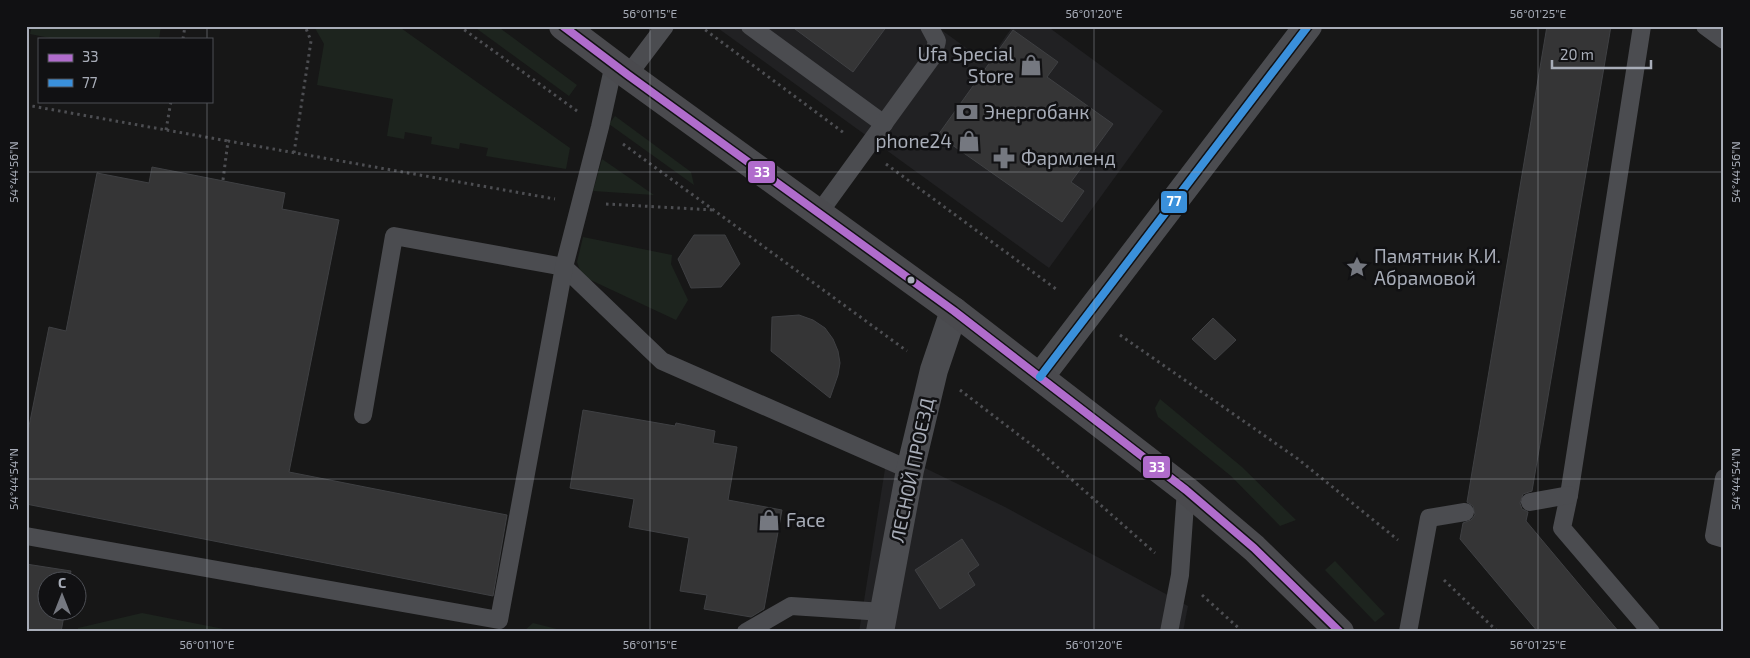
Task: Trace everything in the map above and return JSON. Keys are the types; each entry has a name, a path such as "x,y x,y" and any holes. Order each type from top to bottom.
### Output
{"main road":[{"path":"563,26 954,311 1186,490 1254,548 1340,632"}],"street":[{"path":"1040,377 1308,26"},
{"name":"ЛЕСНОЙ ПРОЕЗД","path":"882,622 910,470 934,370 954,311"}],"lane":[{"path":"26,536 499,620 564,267 600,127 621,70 665,26"},
{"path":"750,26 884,124"},
{"path":"819,213 933,56 937,41 929,26"},
{"path":"1642,26 1569,495 1562,528 1651,632"},
{"path":"1705,26 1724,40"},
{"path":"363,415 394,236 564,267 662,361 910,470"},
{"path":"1724,478 1714,536 1724,539"},
{"path":"1169,632 1180,575 1186,490"},
{"path":"1530,502 1569,495"},
{"path":"1408,632 1429,518 1465,512"},
{"path":"746,632 791,606 882,622"}],"path":[{"path":"294,153 311,41 305,26"},
{"path":"166,130 171,102"},
{"path":"26,105 580,203 715,210"},
{"path":"223,180 228,141"},
{"path":"1120,335 1298,459 1422,559 1498,632"}],"shaded area":[{"path":"32,26 161,26 159,38 50,38 30,34"},
{"path":"319,26 398,26 570,148 566,169 486,156 488,148 460,143 459,149 431,144 432,137 405,132 404,139 387,136 393,99 317,85 324,44 315,28"},
{"path":"473,26 497,26 577,85 569,96"},
{"path":"715,26 936,26 987,63 1013,26 1047,26 1163,111 1049,268"},
{"path":"615,116 691,172 694,185 609,124"},
{"path":"602,159 654,195 593,191"},
{"path":"583,237 672,255 671,264 688,300 676,320 582,276 577,262"},
{"path":"1160,399 1242,467 1296,520 1280,526 1231,476 1158,417 1155,408"},
{"path":"888,450 1005,507 1188,606 1183,632 859,632"},
{"path":"1335,561 1385,614 1375,622 1325,570"},
{"path":"142,613 239,632 78,632 78,628"},
{"path":"533,623 565,631 565,632 523,632"}],"building":[{"path":"791,26 887,26 853,72"},
{"path":"1547,26 1611,26 1532,491 1523,494 1520,503 1522,509 1528,512 1526,521 1619,632 1538,632 1460,539 1463,523 1471,520 1475,515 1473,506 1467,502"},
{"path":"1013,30 1058,62 1047,77 1113,124 1071,182 1084,191 1062,222 938,135"},
{"path":"152,167 285,193 282,209 339,220 289,472 507,515 493,596 26,504 26,441 49,327 66,331 97,173 149,183"},
{"path":"694,235 725,235 740,264 721,287 691,288 678,259"},
{"path":"799,315 813,320 825,328 833,339 838,351 840,363 838,375 830,398 771,351 772,317"},
{"path":"1213,318 1236,340 1215,360 1192,339"},
{"path":"583,410 675,426 676,423 715,431 713,443 737,447 728,500 782,510 764,609 751,617 704,609 707,595 680,591 689,538 629,527 634,499 570,488"},
{"path":"962,539 979,565 968,573 975,585 940,609 915,570"},
{"path":"26,564 65,570 38,570 38,620 63,620 61,632 26,632"}],"transit line":[{"name":"33","path":"563,26 954,311 1186,490 1254,548 1340,632"},
{"name":"77","path":"1040,377 1308,26"}],"place":[{"name":"Ufa Special Store","path":"1031,65"},
{"name":"Энергобанк","path":"967,112"},
{"name":"phone24","path":"969,141"},
{"name":"Фармленд","path":"1004,158"},
{"name":"Памятник К.И. Абрамовой","path":"1357,267"},
{"name":"Face","path":"769,520"}]}
